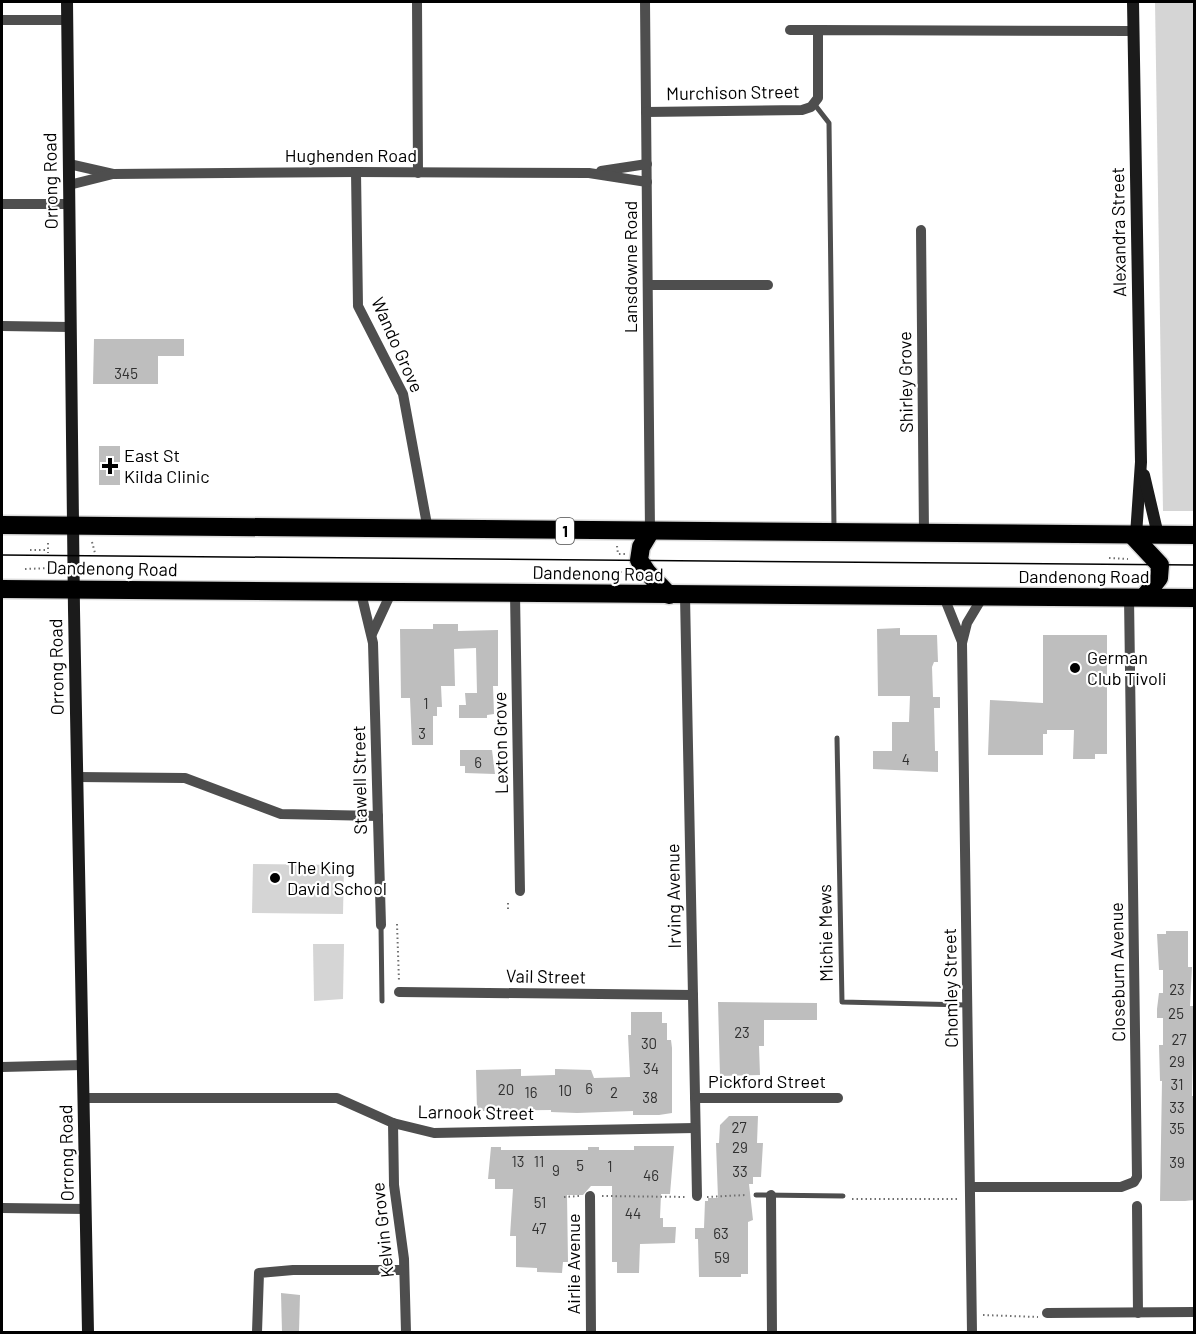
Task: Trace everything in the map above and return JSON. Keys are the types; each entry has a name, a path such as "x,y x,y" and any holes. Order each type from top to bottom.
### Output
{"highway":[{"name":"1","path":"2,525 924,533 1132,540 1158,535 1194,535"},
{"path":"650,532 642,547 639,560 647,572 677,596"},
{"path":"1132,540 1160,565 1160,578 1136,593"},
{"name":"Dandenong Road","path":"2,589 982,598 1136,593 1194,598"}],"street":[{"name":"Orrong Road","path":"67,2 73,526 88,1332"},
{"path":"417,2 418,173"},
{"name":"Lansdowne Road","path":"645,2 650,532"},
{"name":"Alexandra Street","path":"1132,540 1141,462 1133,2"},
{"path":"2,20 67,20"},
{"path":"790,30 1133,31"},
{"name":"Murchison Street","path":"646,112 802,110 815,105 818,98 818,30"},
{"name":"Hughenden Road","path":"69,164 113,174 589,173 647,164"},
{"name":"Wando Grove","path":"356,172 358,306 403,394 428,530"},
{"name":"Hughenden Road","path":"589,173 647,182"},
{"name":"Hughenden Road","path":"69,185 113,174"},
{"path":"2,204 69,204"},
{"name":"Shirley Grove","path":"921,230 924,533"},
{"path":"648,285 768,285"},
{"path":"2,326 70,327"},
{"name":"Alexandra Street","path":"1141,462 1158,535"},
{"name":"Stawell Street","path":"360,592 372,635 381,925"},
{"name":"Stawell Street","path":"372,635 391,593"},
{"name":"Closeburn Avenue","path":"971,1187 1121,1187 1134,1182 1137,1177 1136,593"},
{"name":"Lexton Grove","path":"515,594 520,891"},
{"name":"Irving Avenue","path":"677,596 693,995 697,1197"},
{"name":"Chomley Street","path":"944,597 962,643"},
{"name":"Chomley Street","path":"972,1332 962,643 967,623 982,598"},
{"path":"77,777 185,778 281,814 378,816"},
{"name":"Vail Street","path":"399,992 693,995"},
{"path":"2,1067 83,1065"},
{"name":"Larnook Street","path":"84,1098 337,1098 393,1124 434,1132 695,1128"},
{"name":"Pickford Street","path":"695,1098 838,1098"},
{"name":"Kelvin Grove","path":"393,1124 394,1185 404,1270 406,1332"},
{"path":"771,1195 772,1332"},
{"name":"Airlie Avenue","path":"590,1196 591,1332"},
{"path":"1137,1206 1138,1313"},
{"path":"2,1208 86,1209"},
{"path":"257,1332 259,1273 284,1270 404,1270"},
{"path":"1047,1313 1194,1312"}],"lane":[{"path":"815,105 829,123 834,533"},
{"name":"Michie Mews","path":"837,738 842,1002 968,1005"},
{"path":"381,925 382,1001"},
{"path":"756,1195 843,1196"}],"path":[{"path":"91,538 95,553"},
{"path":"1109,558 1129,560 1132,540"},
{"path":"30,550 48,552 48,543"},
{"path":"617,544 616,554 626,554 627,558"},
{"path":"96,566 96,571"},
{"path":"25,569 50,567 50,574"},
{"path":"620,572 630,572"},
{"path":"1096,576 1129,575 1136,593"},
{"path":"508,903 508,909"},
{"path":"397,924 399,992"},
{"path":"564,1197 756,1195"},
{"path":"843,1196 850,1198 966,1199"},
{"path":"981,1315 1043,1318 1047,1313"}],"shaded area":[{"path":"1155,2 1194,2 1194,511 1163,511"},
{"path":"253,864 344,865 343,914 252,913"},
{"path":"313,944 344,944 343,999 314,1001"}],"building":[{"path":"94,339 184,339 184,356 158,356 158,384 93,384"},
{"name":"East St Kilda Clinic","path":"99,446 120,446 120,485 99,485"},
{"path":"433,624 458,624 458,631 498,630 498,686 493,686 494,714 487,715 487,718 459,718 459,705 466,705 465,693 477,693 476,648 454,649 455,686 441,686 442,707 437,707 437,716 433,716 433,745 412,745 410,698 401,698 400,629 433,629"},
{"path":"900,628 900,635 937,635 938,662 934,662 932,667 933,697 940,697 940,708 934,708 938,772 873,769 873,751 892,751 892,722 909,722 910,696 878,696 877,629"},
{"path":"1043,635 1107,635 1107,754 1095,754 1095,759 1073,759 1074,730 1047,730 1047,734 1043,734 1043,755 988,755 990,700 1043,703"},
{"path":"460,750 492,750 495,774 465,773 465,766 460,766"},
{"path":"1166,931 1188,931 1188,967 1192,967 1190,1006 1194,1006 1192,1096 1194,1096 1194,1200 1185,1201 1160,1201 1162,1081 1160,1081 1159,1045 1163,1045 1163,1018 1157,1018 1157,1009 1159,993 1163,993 1163,970 1159,970 1157,934 1166,934"},
{"path":"718,1002 817,1003 817,1020 764,1020 764,1046 759,1046 760,1075 720,1076"},
{"path":"631,1012 662,1012 662,1023 667,1023 667,1040 671,1040 672,1048 672,1113 633,1115 633,1111 577,1113 551,1112 551,1110 477,1111 476,1070 521,1069 521,1076 555,1075 555,1069 591,1070 594,1078 630,1077 628,1035 631,1035"},
{"path":"729,1116 758,1116 757,1143 763,1143 761,1177 753,1177 753,1184 749,1184 753,1220 748,1222 748,1274 741,1274 741,1277 699,1277 698,1239 695,1239 695,1228 704,1228 705,1201 708,1201 708,1198 718,1198 716,1143 719,1143 720,1125"},
{"path":"634,1146 674,1146 670,1194 661,1194 660,1218 663,1218 663,1227 676,1227 675,1243 640,1244 639,1273 617,1273 617,1262 612,1262 612,1186 591,1186 583,1195 567,1195 568,1262 563,1262 562,1273 537,1272 537,1268 516,1267 516,1236 510,1236 513,1189 495,1189 495,1179 488,1179 491,1147 501,1147 501,1150 588,1150 588,1147 599,1147 599,1150 634,1150"},
{"path":"281,1293 300,1295 299,1331 282,1332"}],"tram line":[{"path":"2,555 1194,565"}],"place":[{"name":"East St Kilda Clinic","path":"110,466"},
{"name":"German Club Tivoli","path":"1075,668"},
{"name":"The King David School","path":"275,878"}]}
